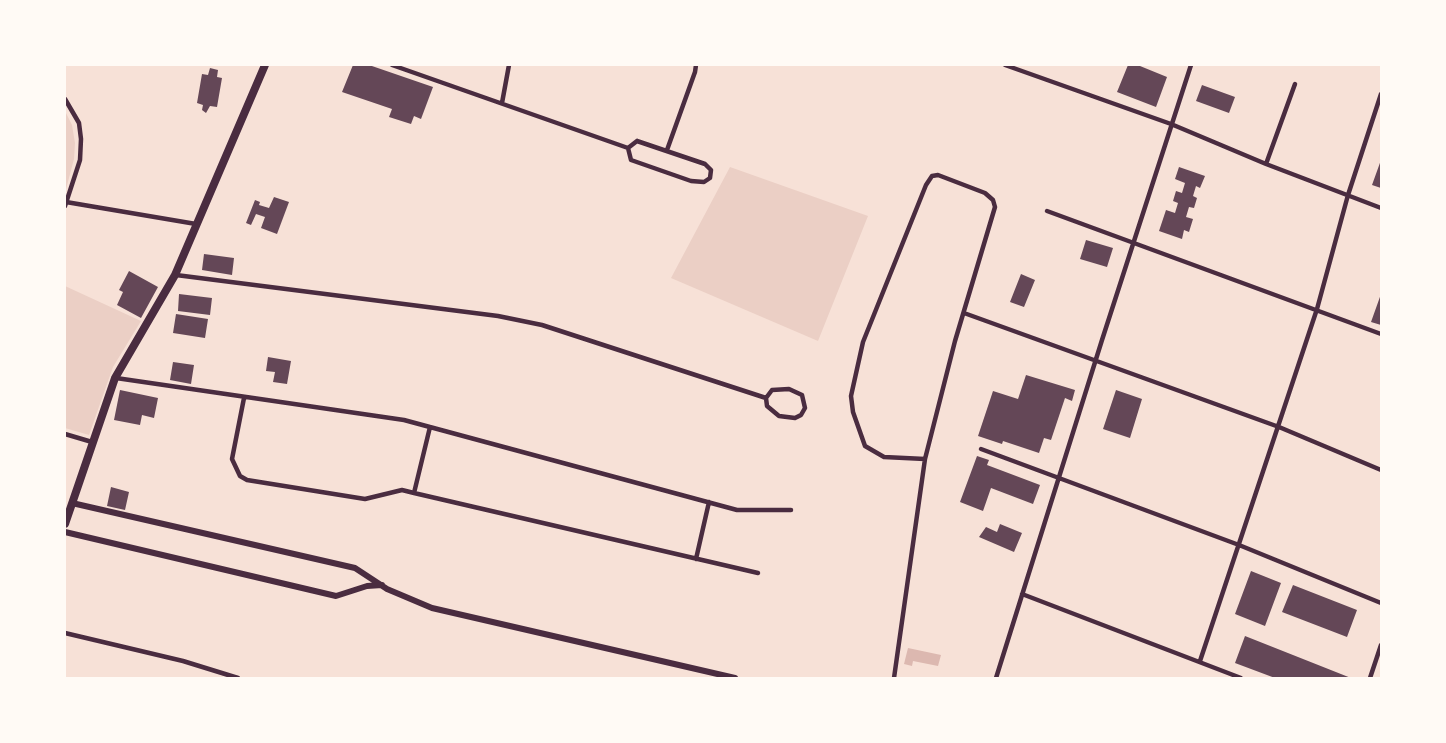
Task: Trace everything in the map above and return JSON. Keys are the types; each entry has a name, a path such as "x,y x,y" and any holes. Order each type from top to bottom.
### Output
{"highway":[{"path":"65,524 115,378 175,275 265,65"}],"street":[{"path":"392,65 628,148"},
{"path":"502,103 509,65"},
{"path":"667,150 696,65"},
{"path":"996,678 1191,65"},
{"path":"1007,66 1171,124 1381,208"},
{"path":"1266,164 1295,84"},
{"path":"1200,662 1317,309 1348,195 1381,94"},
{"path":"65,99 79,123 82,139 80,160 65,204 198,224"},
{"path":"637,141 667,150 705,164 711,170 710,178 700,183 636,162 628,156 628,148 637,141"},
{"path":"894,678 925,459 995,206 990,196 938,175 932,176 926,185 863,342 852,396 853,412 864,446 884,457 925,459"},
{"path":"1047,211 1381,334"},
{"path":"175,275 499,316 542,325 766,398"},
{"path":"964,313 1279,427 1381,470"},
{"path":"115,378 404,420 737,510 791,510"},
{"path":"789,388 802,395 806,402 805,408 801,415 795,418 779,416 767,406 766,398 772,390 789,388"},
{"path":"244,398 232,459 240,476 247,480 365,499 402,490 758,573"},
{"path":"415,493 430,427"},
{"path":"65,434 92,442"},
{"path":"981,449 1239,545 1381,603"},
{"path":"696,559 709,502"},
{"path":"72,503 355,568 410,600 432,608 735,678"},
{"path":"65,532 337,596 367,586 382,585"},
{"path":"1022,594 1241,678"},
{"path":"65,633 183,661 238,678"},
{"path":"1370,678 1381,645"}],"shaded area":[{"path":"65,111 72,125 75,143 74,159 65,193"},
{"path":"730,167 868,216 818,341 671,278"},
{"path":"65,286 141,321 113,367 89,435 65,428"},
{"path":"908,648 941,655 938,666 913,661 912,666 904,664"}],"building":[{"path":"353,65 369,65 433,87 421,119 414,116 411,124 389,117 392,109 342,92"},
{"path":"1128,65 1141,65 1167,77 1156,107 1117,92"},
{"path":"210,68 218,70 217,77 222,78 217,107 210,106 206,113 202,110 203,105 197,103 202,74 208,75"},
{"path":"1202,85 1235,97 1229,113 1196,101"},
{"path":"1381,160 1381,188 1372,185"},
{"path":"1179,167 1205,176 1200,188 1196,186 1194,208 1189,207 1186,217 1193,219 1189,232 1184,230 1182,239 1159,231 1166,210 1175,213 1178,203 1173,201 1176,191 1182,193 1185,183 1175,179"},
{"path":"274,197 289,202 277,234 261,228 265,217 256,214 251,225 246,223 255,200 260,202 259,205 269,208"},
{"path":"1086,240 1113,248 1107,267 1080,259"},
{"path":"204,254 234,258 232,275 202,270"},
{"path":"129,271 158,287 141,318 117,305 123,292 119,290"},
{"path":"1021,274 1035,280 1024,307 1010,302"},
{"path":"179,294 212,298 210,315 178,311"},
{"path":"1381,294 1381,325 1371,322"},
{"path":"176,314 208,319 205,338 173,333"},
{"path":"268,357 291,361 287,384 273,382 275,372 266,371"},
{"path":"173,362 194,365 191,384 170,380"},
{"path":"1026,375 1075,390 1072,401 1065,398 1051,440 1044,438 1039,453 978,436 993,391 1018,399"},
{"path":"120,390 158,398 154,418 142,415 140,425 114,420"},
{"path":"1116,390 1142,399 1130,438 1103,429"},
{"path":"977,456 989,460 987,465 1040,485 1033,504 991,488 983,511 960,502"},
{"path":"111,487 129,492 125,510 107,506"},
{"path":"1000,524 1022,533 1014,552 979,537 986,527 997,532"},
{"path":"1251,571 1281,583 1265,626 1235,614"},
{"path":"1293,585 1357,610 1347,637 1282,612"},
{"path":"1245,636 1351,678 1275,678 1235,663"}]}
